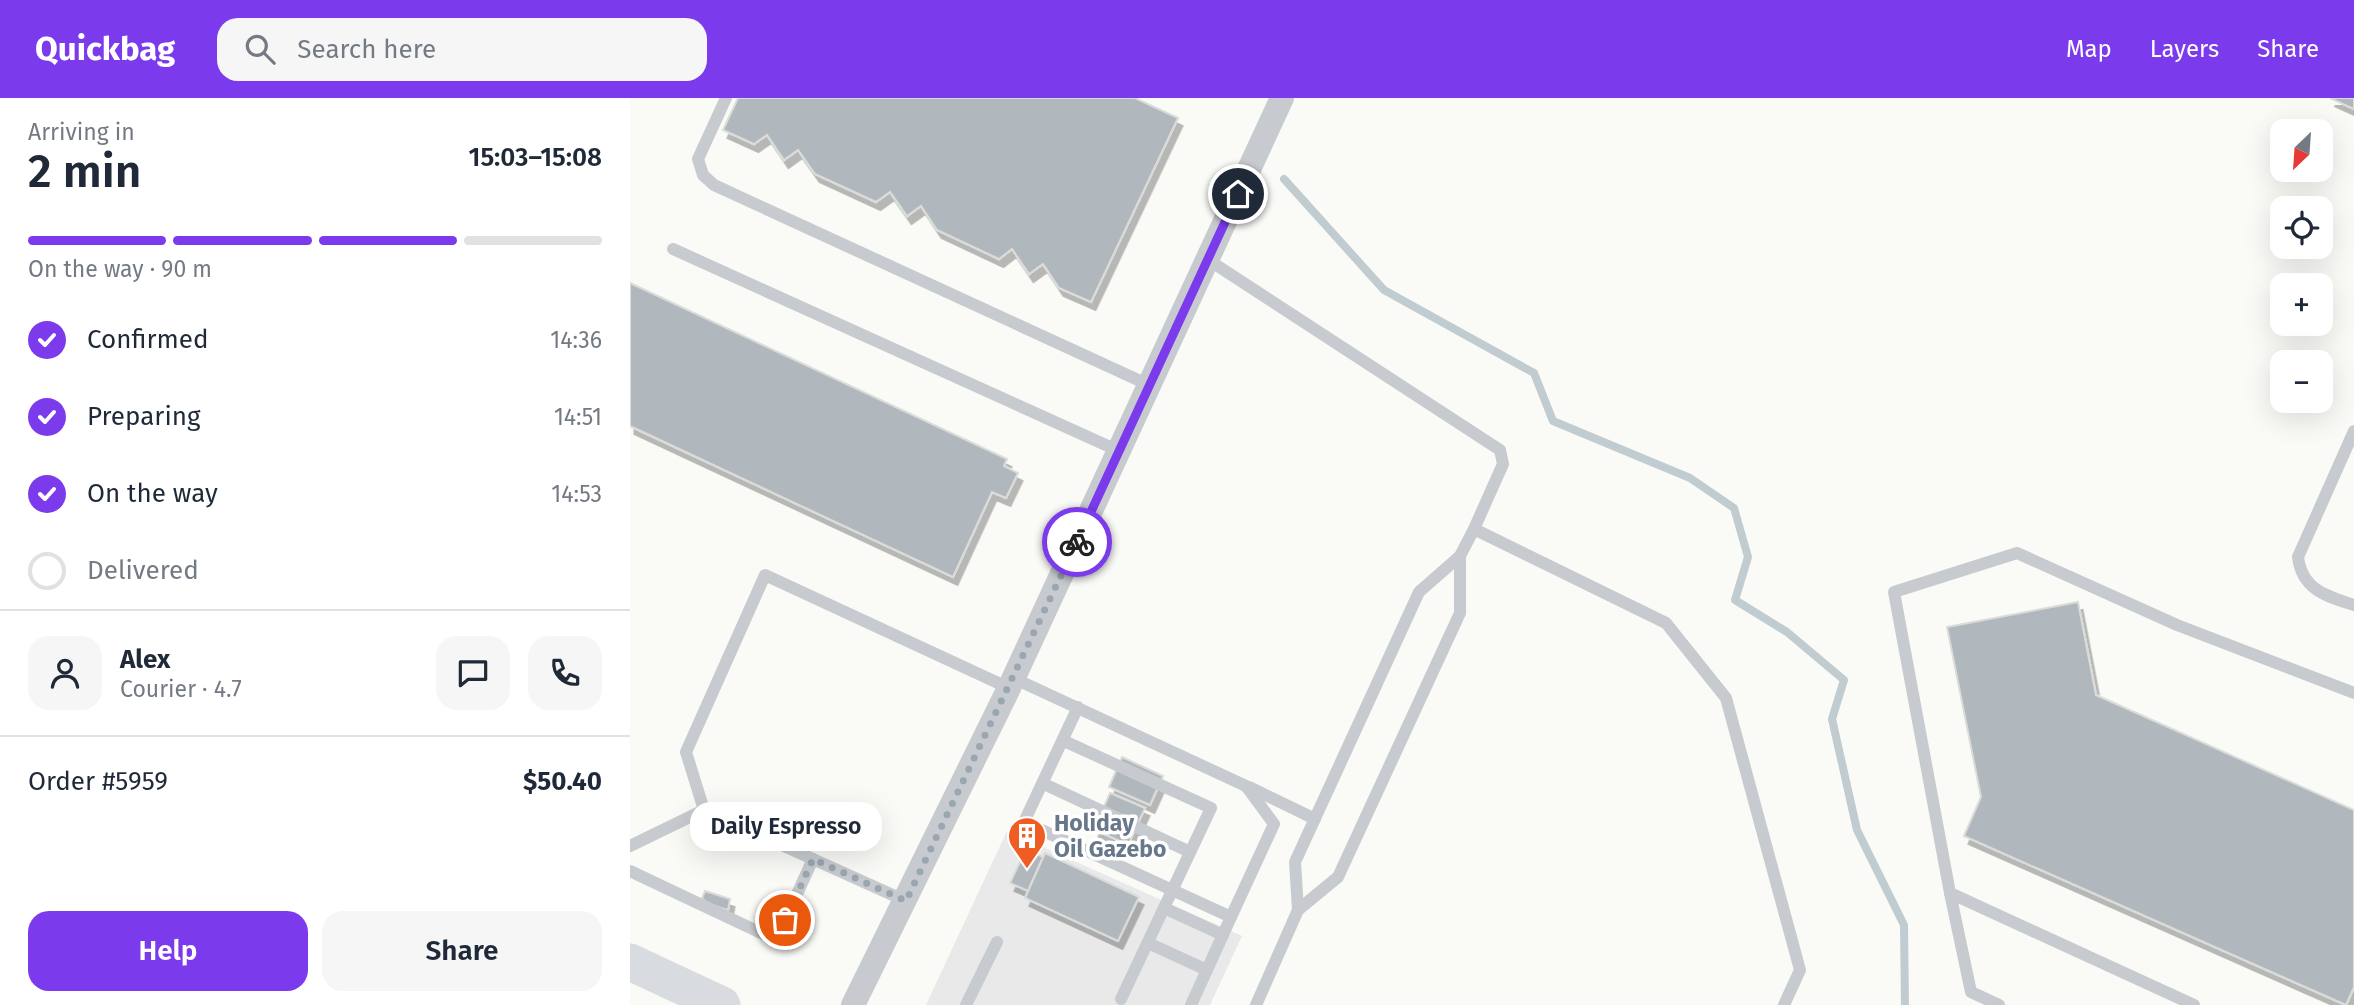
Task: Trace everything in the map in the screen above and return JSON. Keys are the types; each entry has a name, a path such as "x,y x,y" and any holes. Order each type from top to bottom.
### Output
{"main road":[{"path":"630,962 722,1005"}],"street":[{"path":"853,1005 1011,683 1282,98"}],"lane":[{"path":"726,98 698,159 703,175 714,185 1149,385"},
{"path":"673,249 1119,451"},
{"path":"1207,259 1500,450 1503,464 1460,556 1419,592 1295,862 1298,910"},
{"path":"2354,432 2298,557 2300,574 2312,587 2354,608"},
{"path":"1474,529 1666,623 1726,698 1800,970 1784,1005"},
{"path":"1966,1005 1971,992 1894,592 2017,553 2177,625 2354,693"},
{"path":"1256,1005 1298,910 1338,877 1460,613 1460,556"},
{"path":"906,901 704,810 686,752 765,575 1011,683 1079,706 1315,819"},
{"path":"1079,706 1024,822 1231,917"},
{"path":"1064,741 1211,808 1121,999"},
{"path":"1044,784 1190,852"},
{"path":"1191,1005 1274,824 1246,786"},
{"path":"630,846 704,810"},
{"path":"630,871 776,940 813,859"},
{"path":"1950,893 2194,1005"},
{"path":"1164,908 1223,935"},
{"path":"966,1005 997,942"},
{"path":"1148,943 1207,970"},
{"path":"1971,992 1998,1005"}],"shaded area":[{"path":"1007,831 1242,936 1210,1005 926,1005"}],"building":[{"path":"738,98 1135,98 1178,118 1091,302 1059,288 1043,264 1029,274 1012,249 999,259 937,230 921,206 907,216 890,192 876,202 815,174 798,150 784,160 767,135 754,144 723,130"},
{"path":"2330,98 2354,98 2354,109"},
{"path":"630,283 1007,459 1004,466 1018,473 1006,498 992,492 953,577 630,426"},
{"path":"2078,602 2096,695 2354,810 2354,987 2346,1005 1964,836 1981,797 1947,627"},
{"path":"1122,757 1163,776 1150,805 1109,787"},
{"path":"1110,793 1145,808 1128,845 1094,829"},
{"name":"Holiday Oil Gazebo","path":"1026,849 1043,857 1028,891 1010,883"},
{"path":"1045,853 1139,897 1118,941 1025,898"},
{"path":"705,891 730,899 728,910 708,904 702,898"}],"waterway":[{"path":"1284,179 1384,290 1534,373 1553,421 1690,478 1734,508 1748,557 1735,600 1787,632 1844,680 1832,719 1857,830 1904,925 1905,1005"}],"way so far":[{"path":"785,920 813,859 906,901 1077,542"}],"place":[{"name":"Holiday Oil Gazebo","path":"1027,870"},
{"name":"Daily Espresso","path":"785,920"}],"route":[{"path":"1077,542 1238,194"}]}
